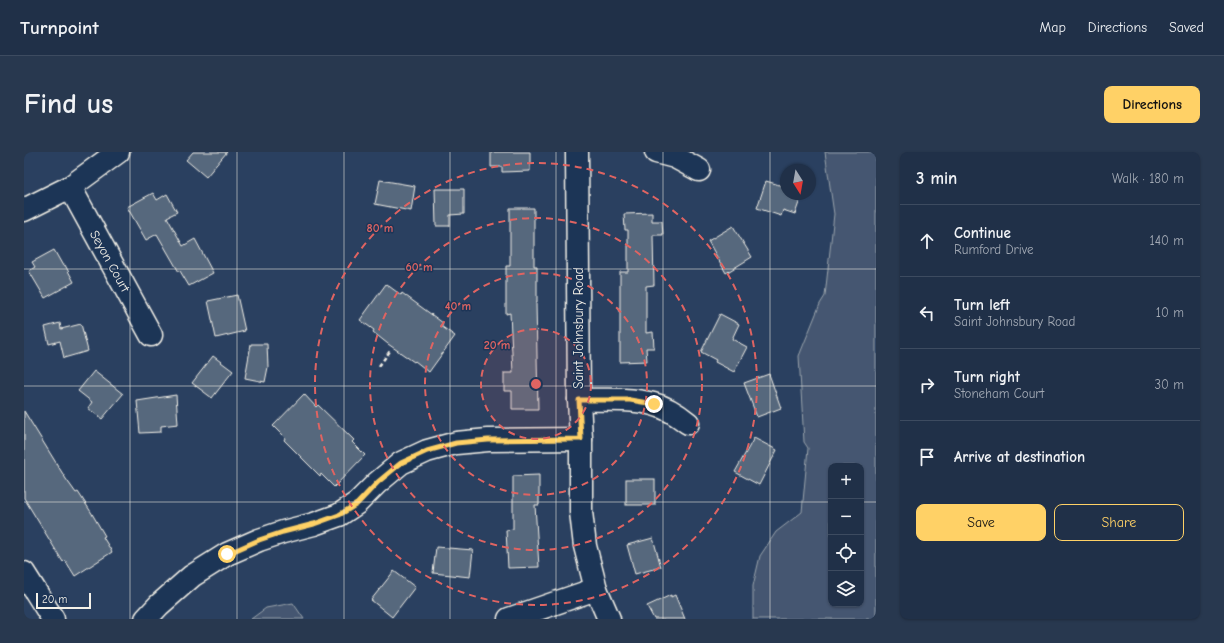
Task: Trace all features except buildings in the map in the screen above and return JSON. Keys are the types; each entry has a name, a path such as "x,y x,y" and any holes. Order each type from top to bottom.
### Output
{"street":[{"path":"24,210 70,187 118,152"},
{"name":"Saint Johnsbury Road","path":"577,152 579,400 582,519 585,546 596,589 609,619"},
{"path":"656,152 675,157 700,170"},
{"name":"Seyon Court","path":"70,187 151,335"},
{"path":"579,400 630,400 654,404 674,412 688,423"},
{"path":"146,619 159,605 192,576 227,554 259,540 339,515 357,504 378,482 401,463 427,451 456,443 488,440 581,439"},
{"path":"24,573 53,619"},
{"path":"509,619 596,589"}],"path":[{"path":"379,366 390,352"}],"shaded area":[{"path":"825,152 876,152 876,619 753,619 753,586 760,556 776,532 802,512 808,448 804,442 799,356 820,304 825,296 834,214"},
{"path":"293,603 304,619 251,619 266,608"}],"route":[{"path":"227,554 259,540 339,515 357,504 378,482 401,463 427,451 456,443 488,440 581,439 579,400 630,400 654,404"}]}
